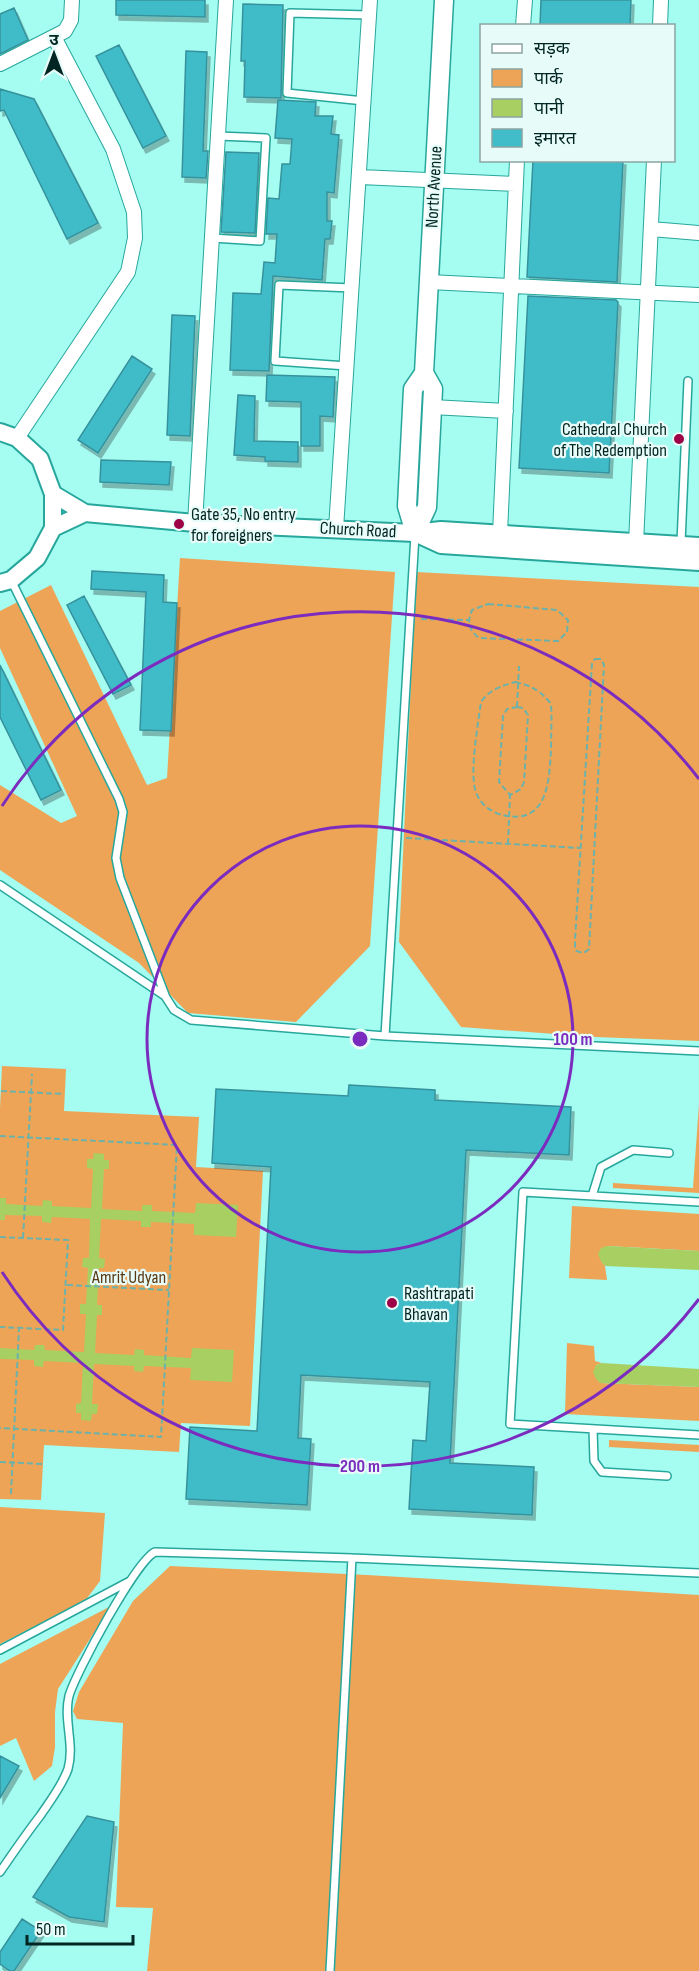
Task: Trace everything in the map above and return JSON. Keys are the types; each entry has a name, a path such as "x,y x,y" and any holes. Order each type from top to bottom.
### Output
{"main road":[{"name":"North Avenue","path":"415,533 407,506 413,389 424,373 444,0"},
{"name":"North Avenue","path":"415,533 427,507 433,389 424,373"}],"street":[{"path":"0,64 54,37 68,26 71,20 72,0"},
{"path":"195,524 226,0"},
{"path":"336,529 370,0"},
{"path":"524,24 525,0"},
{"path":"660,24 661,0"},
{"path":"17,438 128,272 135,238 134,212 113,149 54,37"},
{"path":"500,533 517,162"},
{"path":"636,543 654,162"},
{"path":"360,177 516,184"},
{"path":"651,229 699,233"},
{"path":"429,282 699,295"},
{"path":"432,407 506,411"},
{"path":"0,432 17,438 40,459 53,494 53,528 37,558 5,581"},
{"name":"Church Road","path":"53,494 85,513 195,524 415,533 441,530 500,533 636,543 693,552"},
{"path":"53,528 85,513"},
{"name":"Church Road","path":"415,533 441,545 693,552"}],"lane":[{"path":"364,101 287,93 290,13 369,15"},
{"path":"212,238 260,241 266,138 218,136"},
{"path":"347,366 276,361 279,285 352,288"},
{"path":"688,381 693,552"},
{"path":"385,1035 415,533"},
{"path":"5,581 119,799 123,813 116,858 120,879 165,996 174,1010 191,1020 385,1035 699,1051"},
{"path":"0,885 165,996"},
{"path":"592,1196 601,1167 633,1150 669,1153"},
{"path":"699,1202 523,1192 510,1424 699,1435"},
{"path":"593,1429 594,1461 602,1472 667,1476"},
{"path":"0,1872 61,1785 68,1768 71,1749 67,1716 69,1696 79,1671 130,1581 150,1554 162,1551 699,1573"},
{"path":"330,1971 352,1558"},
{"path":"0,1650 130,1581"}],"path":[{"path":"488,604 557,610 568,620 567,632 558,642 479,638 471,632 468,620 472,610 488,604"},
{"path":"409,618 468,620"},
{"path":"595,658 602,659 604,665 589,949 581,953 575,950 581,848 592,663 595,658"},
{"path":"517,707 519,666"},
{"path":"518,682 528,684 543,694 551,704 549,781 542,802 529,814 509,817 494,812 482,804 475,790 473,775 481,702 486,694 500,686 518,682"},
{"path":"508,844 510,795 499,782 503,716 507,709 517,707 523,708 528,715 524,782 521,789 510,795"},
{"path":"397,838 581,848"},
{"path":"23,1238 32,1074"},
{"path":"1,1091 64,1094"},
{"path":"0,1136 177,1145 161,1437 0,1428"},
{"path":"0,1237 68,1240 63,1330 0,1327"},
{"path":"66,1285 169,1290"},
{"path":"11,1494 19,1328"},
{"path":"0,1462 43,1464"}],"green space":[{"path":"180,558 395,572 370,946 296,1022 188,1013 139,963 0,870 0,785 61,823 77,816 0,648 0,611 51,585 147,785 167,778"},
{"path":"416,572 699,587 699,1041 596,1037 461,1027 399,942"},
{"name":"Amrit Udyan","path":"2,1066 66,1069 64,1111 199,1117 196,1167 263,1171 250,1426 181,1423 179,1452 44,1445 41,1500 0,1499 0,1108"},
{"path":"699,1104 699,1193 613,1188 613,1183 693,1188"},
{"path":"572,1206 699,1214 699,1251 607,1246 601,1261 605,1266 607,1280 569,1278"},
{"path":"567,1343 594,1346 595,1361 602,1363 596,1365 600,1383 699,1387 699,1421 565,1414"},
{"path":"609,1440 699,1445 699,1452 609,1447"},
{"path":"0,1507 105,1513 100,1581 85,1601 0,1644"},
{"path":"170,1566 699,1595 699,1971 147,1971 153,1908 116,1907 123,1723 77,1719 73,1711 79,1692 133,1601"},
{"path":"111,1606 58,1689 52,1766 34,1781 16,1738 0,1746 0,1664"}],"water":[{"path":"94,1153 104,1154 104,1160 109,1160 109,1169 104,1169 102,1209 142,1211 142,1205 152,1205 152,1211 195,1213 196,1203 238,1205 236,1237 194,1235 194,1224 151,1222 151,1227 141,1227 141,1221 101,1219 99,1258 105,1259 104,1268 99,1268 97,1305 102,1305 102,1315 97,1315 95,1353 134,1355 135,1349 144,1350 144,1355 191,1358 192,1348 234,1350 232,1382 190,1380 191,1368 144,1366 143,1372 134,1371 134,1366 94,1364 92,1404 98,1404 97,1414 92,1414 91,1421 81,1420 81,1413 76,1413 76,1404 81,1403 83,1363 44,1361 43,1367 34,1366 34,1360 0,1359 0,1348 34,1350 35,1345 44,1345 45,1350 84,1352 86,1314 80,1314 80,1304 86,1304 88,1268 82,1267 83,1258 89,1258 90,1219 52,1217 51,1223 42,1222 42,1216 5,1215 5,1220 0,1220 0,1198 6,1198 6,1204 42,1206 43,1200 52,1201 52,1206 91,1208 93,1169 87,1168 87,1159 93,1159"},
{"path":"607,1246 699,1251 699,1270 605,1266 598,1254 601,1248"},
{"path":"602,1363 699,1369 699,1387 600,1383 593,1372 596,1365"}],"building":[{"path":"116,0 205,0 205,17 116,15"},
{"path":"541,0 631,0 630,24 540,24"},
{"path":"243,4 283,5 281,98 244,97 245,61 241,61"},
{"path":"14,8 28,40 0,54 0,14"},
{"path":"119,45 166,136 143,148 96,56"},
{"path":"186,51 207,52 203,151 208,151 206,178 182,177"},
{"path":"0,89 34,99 98,223 67,239 4,110 0,111"},
{"path":"278,100 316,102 315,116 333,116 331,134 339,135 334,193 327,192 327,221 332,221 330,239 325,239 322,280 273,276 269,371 230,370 233,293 261,294 264,262 275,263 277,234 266,234 268,198 279,199 282,164 290,164 292,139 275,138"},
{"path":"226,152 259,153 255,233 221,232"},
{"path":"533,162 623,162 617,282 527,277"},
{"path":"528,296 616,300 618,302 609,473 519,468"},
{"path":"172,315 195,316 190,436 167,435"},
{"path":"132,356 152,369 98,453 78,440"},
{"path":"267,375 335,377 333,417 320,416 320,446 301,446 301,402 266,401"},
{"path":"238,395 255,396 254,441 298,442 298,462 265,461 265,457 234,455"},
{"path":"101,460 171,462 169,485 100,482"},
{"path":"92,571 164,575 163,602 177,603 171,731 140,730 146,592 91,589"},
{"path":"84,596 131,685 113,694 67,605"},
{"path":"0,665 61,790 41,800 0,717"},
{"path":"349,1085 435,1090 435,1100 571,1107 569,1155 466,1150 450,1463 534,1467 532,1515 409,1509 413,1440 426,1441 430,1382 301,1375 298,1438 311,1439 307,1505 186,1499 190,1427 257,1431 271,1167 212,1163 216,1089 348,1096"},
{"path":"0,1756 19,1766 0,1798"},
{"path":"87,1816 114,1822 104,1922 69,1917 33,1897"},
{"path":"22,1919 41,1931 14,1971 10,1971 0,1964 0,1952"}],"place":[{"name":"Cathedral Church of The Redemption","path":"679,439"},
{"name":"Gate 35, No entry for foreigners","path":"179,524"},
{"name":"Rashtrapati Bhavan","path":"392,1303"}]}
